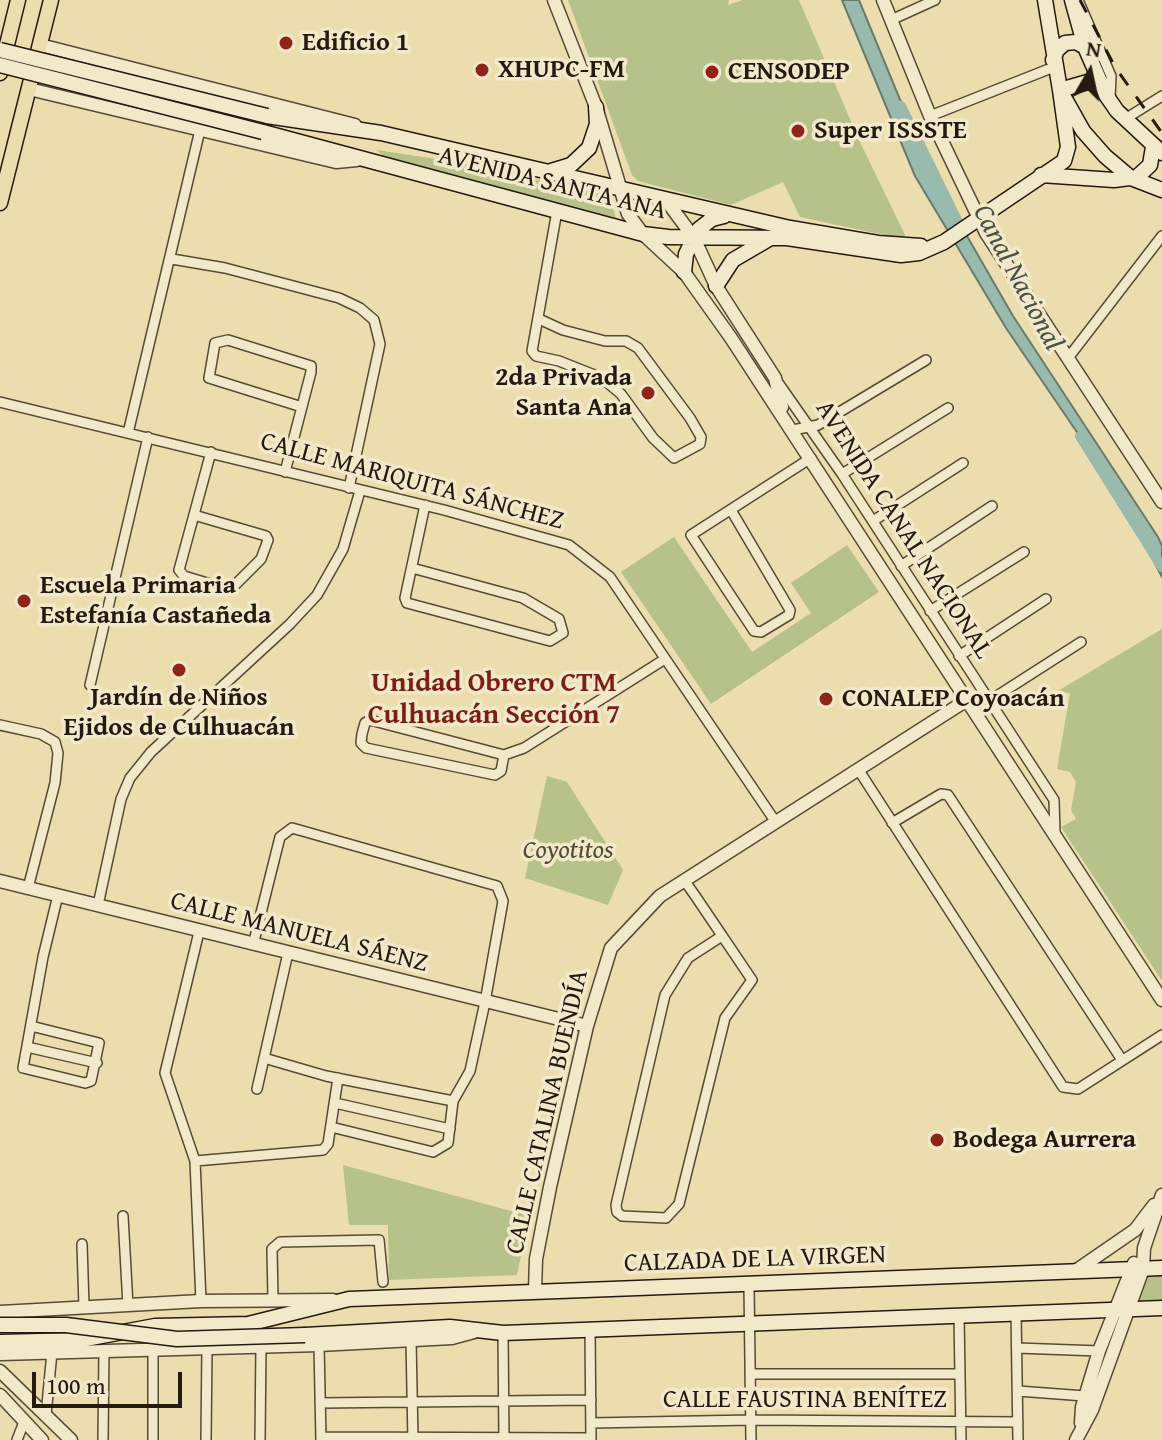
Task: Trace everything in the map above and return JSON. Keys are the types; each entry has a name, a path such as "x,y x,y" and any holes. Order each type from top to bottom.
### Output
{"main road":[{"path":"0,73 3,41 18,0"},
{"path":"0,203 51,0"},
{"path":"1045,0 1053,63 1060,90 1083,131 1131,178"},
{"path":"1072,0 1085,47 1110,102 1158,150 1150,165 1131,178"},
{"name":"AVENIDA SANTA ANA","path":"3,41 267,116 315,126 381,133 728,215 878,243 927,248"},
{"path":"1053,63 1057,50 1065,43 1076,42 1085,47"},
{"name":"AVENIDA SANTA ANA","path":"0,65 643,234 694,238 773,238 891,255 919,253 944,242 1068,155 1060,90"},
{"path":"1060,90 1098,79"},
{"path":"540,172 564,168 583,154 596,132 596,107"},
{"path":"1041,175 1131,178 1162,190"},
{"path":"684,272 686,254 704,224 728,215"},
{"path":"716,286 733,260 773,238"},
{"name":"CALZADA DE LA VIRGEN","path":"0,1342 80,1340 155,1326 248,1324 349,1299 1162,1268"},
{"path":"0,1325 66,1325 177,1339 450,1327 503,1333 751,1321 1162,1308"}],"street":[{"name":"AVENIDA CANAL NACIONAL","path":"554,0 596,107 624,206 643,234 684,272 791,428 1162,1000"},
{"path":"883,0 975,221 1162,502"},
{"path":"891,20 935,0"},
{"path":"1078,0 1111,76 1110,102"},
{"name":"AVENIDA SANTA ANA","path":"40,45 331,116 381,133"},
{"path":"930,116 1053,63"},
{"path":"112,110 100,100 97,86 107,69 122,66"},
{"name":"AVENIDA SANTA ANA","path":"29,89 336,162 357,160"},
{"path":"1125,119 1162,96"},
{"path":"128,433 172,259 200,130"},
{"name":"AVENIDA CANAL NACIONAL","path":"666,200 694,238 716,286 775,378 842,474 1054,800 1055,834"},
{"path":"539,319 563,330 605,341 626,341 638,348 690,418 701,437 700,444 674,458 653,438 621,394 602,378 559,361 536,356 532,351 557,211"},
{"path":"1068,358 1162,236"},
{"path":"172,259 225,268 339,298 360,308 374,320 380,344 349,488"},
{"path":"285,472 302,407 311,372 307,363 228,340 215,343 209,378 302,407"},
{"path":"791,428 818,425 926,360"},
{"name":"AVENIDA CANAL NACIONAL","path":"775,378 775,392 791,428"},
{"name":"CALLE MARIQUITA SÁNCHEZ","path":"0,402 425,505 569,545 610,577 775,821"},
{"path":"842,474 948,408"},
{"path":"90,685 148,437"},
{"path":"194,515 266,536 268,540 261,559 235,585 227,589 184,576 179,570 211,452"},
{"path":"731,510 788,602 789,615 761,632 754,631 691,535 811,458"},
{"path":"873,521 963,463"},
{"path":"98,905 121,799 130,778 151,752 290,624 317,595 343,549 360,491"},
{"path":"412,568 523,598 559,619 563,633 550,641 412,606 405,598 425,505"},
{"path":"901,566 992,506"},
{"path":"930,611 1024,552"},
{"path":"959,656 1046,599"},
{"path":"989,701 1081,642"},
{"path":"504,755 501,771 495,775 366,748 361,743 362,734 365,723 370,720 504,755 524,748 665,659"},
{"name":"CALLE CATALINA BUENDÍA","path":"535,1291 542,1227 587,1026 611,948 651,904 684,880 967,700"},
{"path":"0,725 41,734 55,742 58,753 55,783 28,888"},
{"path":"858,769 1063,1087 1078,1089 1162,1035"},
{"path":"892,823 941,794 948,795 1122,1060"},
{"path":"253,945 285,831 292,828 497,886 503,901 485,1002 470,1071 453,1101 448,1143 433,1152 331,1127"},
{"path":"684,880 752,980 725,1018 679,1204 666,1218 622,1216 617,1212 616,1205 665,995 688,958 722,936"},
{"name":"CALLE MANUELA SÁENZ","path":"0,881 587,1026"},
{"path":"31,1026 99,1043 94,1077 85,1083 27,1072 23,1068 31,1026 58,895"},
{"path":"199,932 165,1073 195,1161 201,1301"},
{"path":"257,1089 288,953"},
{"path":"27,1047 97,1063"},
{"path":"264,1058 338,1078 453,1101"},
{"path":"195,1161 323,1150 331,1127 338,1078"},
{"path":"335,1103 450,1129"},
{"path":"1081,1426 1092,1410 1122,1309 1162,1195"},
{"path":"1072,1272 1135,1230 1162,1195"},
{"path":"123,1216 128,1306"},
{"path":"273,1300 274,1244 374,1239 381,1243 383,1282"},
{"path":"82,1244 84,1307"},
{"path":"749,1285 751,1440"},
{"name":"CALZADA DE LA VIRGEN","path":"0,1312 201,1301 349,1299"},
{"path":"1076,1440 1099,1351 1122,1309"},
{"path":"1016,1313 1018,1440"},
{"path":"959,1314 961,1440"},
{"path":"319,1345 321,1438 591,1439 590,1328"},
{"path":"0,1354 319,1345 452,1338 474,1332"},
{"path":"503,1333 504,1439"},
{"path":"411,1340 412,1439"},
{"path":"260,1440 261,1345"},
{"path":"206,1440 207,1347"},
{"path":"1017,1348 1099,1351"},
{"path":"153,1349 153,1440"},
{"path":"103,1440 104,1350"},
{"path":"46,1415 52,1352"},
{"path":"0,1371 71,1440"},
{"path":"751,1374 960,1374"},
{"path":"1018,1391 1085,1396"},
{"path":"0,1395 42,1440"},
{"path":"320,1403 591,1400"},
{"name":"CALLE FAUSTINA BENÍTEZ","path":"591,1423 752,1420 1018,1422"},
{"path":"17,1440 24,1422"}],"green space":[{"name":"CENSODEP","path":"568,0 729,0 728,5 743,0 799,0 859,140 905,235 903,239 800,217 783,182 731,205 638,181 632,175"},
{"path":"377,150 469,164 610,196 617,223 434,174 383,156"},
{"path":"674,537 752,652 811,613 791,583 847,545 879,592 711,704 621,572"},
{"path":"1162,629 1162,981 1061,827 1076,819 1071,810 1076,782 1070,772 1057,769 1070,693 1056,692"},
{"name":"Coyotitos","path":"547,776 567,782 623,870 608,905 525,878"},
{"path":"343,1165 529,1216 517,1275 389,1280 388,1225 349,1225"},
{"path":"1162,1274 1162,1304 1137,1305 1146,1275"}],"shaded area":[{"name":"Canal Nacional","path":"842,0 859,0 929,170 1013,316 1158,537 1162,546 1162,577 1119,494 1006,328 915,176"}],"waterway":[{"name":"Canal Nacional","path":"901,106 959,224"},
{"name":"Canal Nacional","path":"1080,436 1162,567"}],"railway":[{"path":"1080,0 1115,67 1162,133"}],"place":[{"name":"Edificio 1","path":"286,43"},
{"name":"XHUPC-FM","path":"482,70"},
{"name":"CENSODEP","path":"712,72"},
{"name":"Super ISSSTE","path":"798,131"},
{"name":"2da Privada Santa Ana","path":"648,393"},
{"name":"Escuela Primaria Estefanía Castañeda","path":"24,601"},
{"name":"Jardín de Niños Ejidos de Culhuacán","path":"179,670"},
{"name":"CONALEP Coyoacán","path":"826,699"},
{"name":"Bodega Aurrera","path":"937,1140"}],"district":[{"name":"Unidad Obrero CTM Culhuacán Sección 7","path":"494,700"}]}
